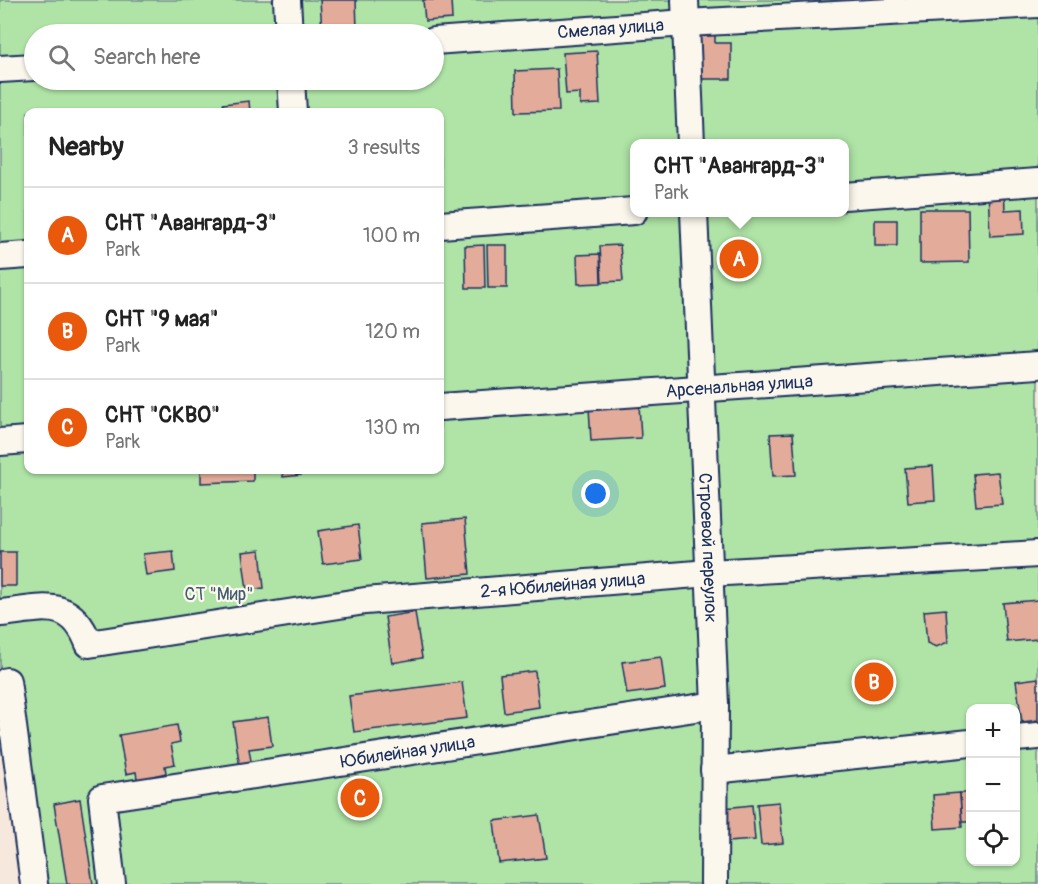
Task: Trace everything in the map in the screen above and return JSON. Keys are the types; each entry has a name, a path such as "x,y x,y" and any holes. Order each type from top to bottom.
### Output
{"lane":[{"path":"287,0 288,24"},
{"name":"Смелая улица","path":"444,40 685,11 1038,4"},
{"path":"685,11 691,139"},
{"path":"0,69 24,68"},
{"path":"292,90 293,108"},
{"path":"849,196 1038,182"},
{"path":"444,225 630,211"},
{"name":"Строевой переулок","path":"694,217 715,705 714,884"},
{"path":"0,257 24,255"},
{"name":"Арсенальная улица","path":"444,407 1038,365"},
{"path":"0,442 24,440"},
{"name":"2-я Юбилейная улица","path":"0,613 60,609 81,623 89,644 365,601 709,573 1038,554"},
{"path":"7,681 34,884"},
{"name":"Юбилейная улица","path":"112,884 102,798 715,705"},
{"path":"1020,738 1038,736"},
{"path":"714,770 966,743"}],"green space":[{"name":"СТ \"Мир\"","path":"0,0 1038,0 1038,884 24,884 0,716"}],"building":[{"path":"320,0 356,0 357,24 322,24"},
{"path":"423,0 451,0 452,19 425,21"},
{"path":"699,31 715,31 715,43 731,43 731,79 699,79"},
{"path":"597,51 600,104 580,105 580,93 566,94 563,53"},
{"path":"557,69 559,111 516,112 515,71"},
{"path":"249,101 250,108 224,108 223,104"},
{"path":"988,189 1004,189 1005,210 1023,209 1024,234 990,236"},
{"path":"920,209 968,209 969,262 920,263"},
{"path":"875,220 897,220 897,246 875,246"},
{"path":"484,245 485,288 466,288 465,246"},
{"path":"487,245 507,245 507,288 488,288"},
{"path":"620,245 623,281 602,282 600,246"},
{"path":"600,254 601,283 578,284 577,255"},
{"path":"639,404 641,438 591,441 589,407"},
{"path":"793,433 796,475 773,476 770,434"},
{"path":"933,466 935,500 908,502 905,468"},
{"path":"998,472 1002,504 976,506 973,474"},
{"path":"201,474 253,474 253,481 201,483"},
{"path":"283,474 301,474 301,475 283,477"},
{"path":"465,519 470,574 427,578 422,523"},
{"path":"358,525 362,559 323,564 318,531"},
{"path":"260,550 264,588 247,590 242,552"},
{"path":"173,551 175,571 146,575 143,554"},
{"path":"0,552 16,552 16,586 0,586"},
{"path":"1038,600 1038,639 1007,642 1003,603"},
{"path":"946,609 948,642 936,647 927,643 924,611"},
{"path":"415,612 422,658 392,663 385,617"},
{"path":"661,657 665,689 627,694 622,662"},
{"path":"535,671 539,707 504,712 500,675"},
{"path":"1038,678 1038,720 1022,722 1016,681"},
{"path":"462,682 467,718 354,732 349,696"},
{"path":"268,717 272,746 249,749 252,767 240,768 233,722"},
{"path":"177,725 180,742 171,744 175,764 165,766 166,773 157,775 158,781 138,785 136,772 126,774 119,735"},
{"path":"960,793 962,827 935,829 933,795"},
{"path":"960,793 966,793 966,822 962,822"},
{"path":"80,799 93,884 67,884 54,804"},
{"path":"779,802 783,843 761,845 757,804"},
{"path":"752,805 755,840 727,842 724,808"},
{"path":"539,815 546,858 499,863 494,821"}],"place":[{"name":"СНТ \"Авангард-3\"","path":"739,259"},
{"name":"СНТ \"9 мая\"","path":"874,682"},
{"name":"СНТ \"СКВО\"","path":"360,798"}]}
